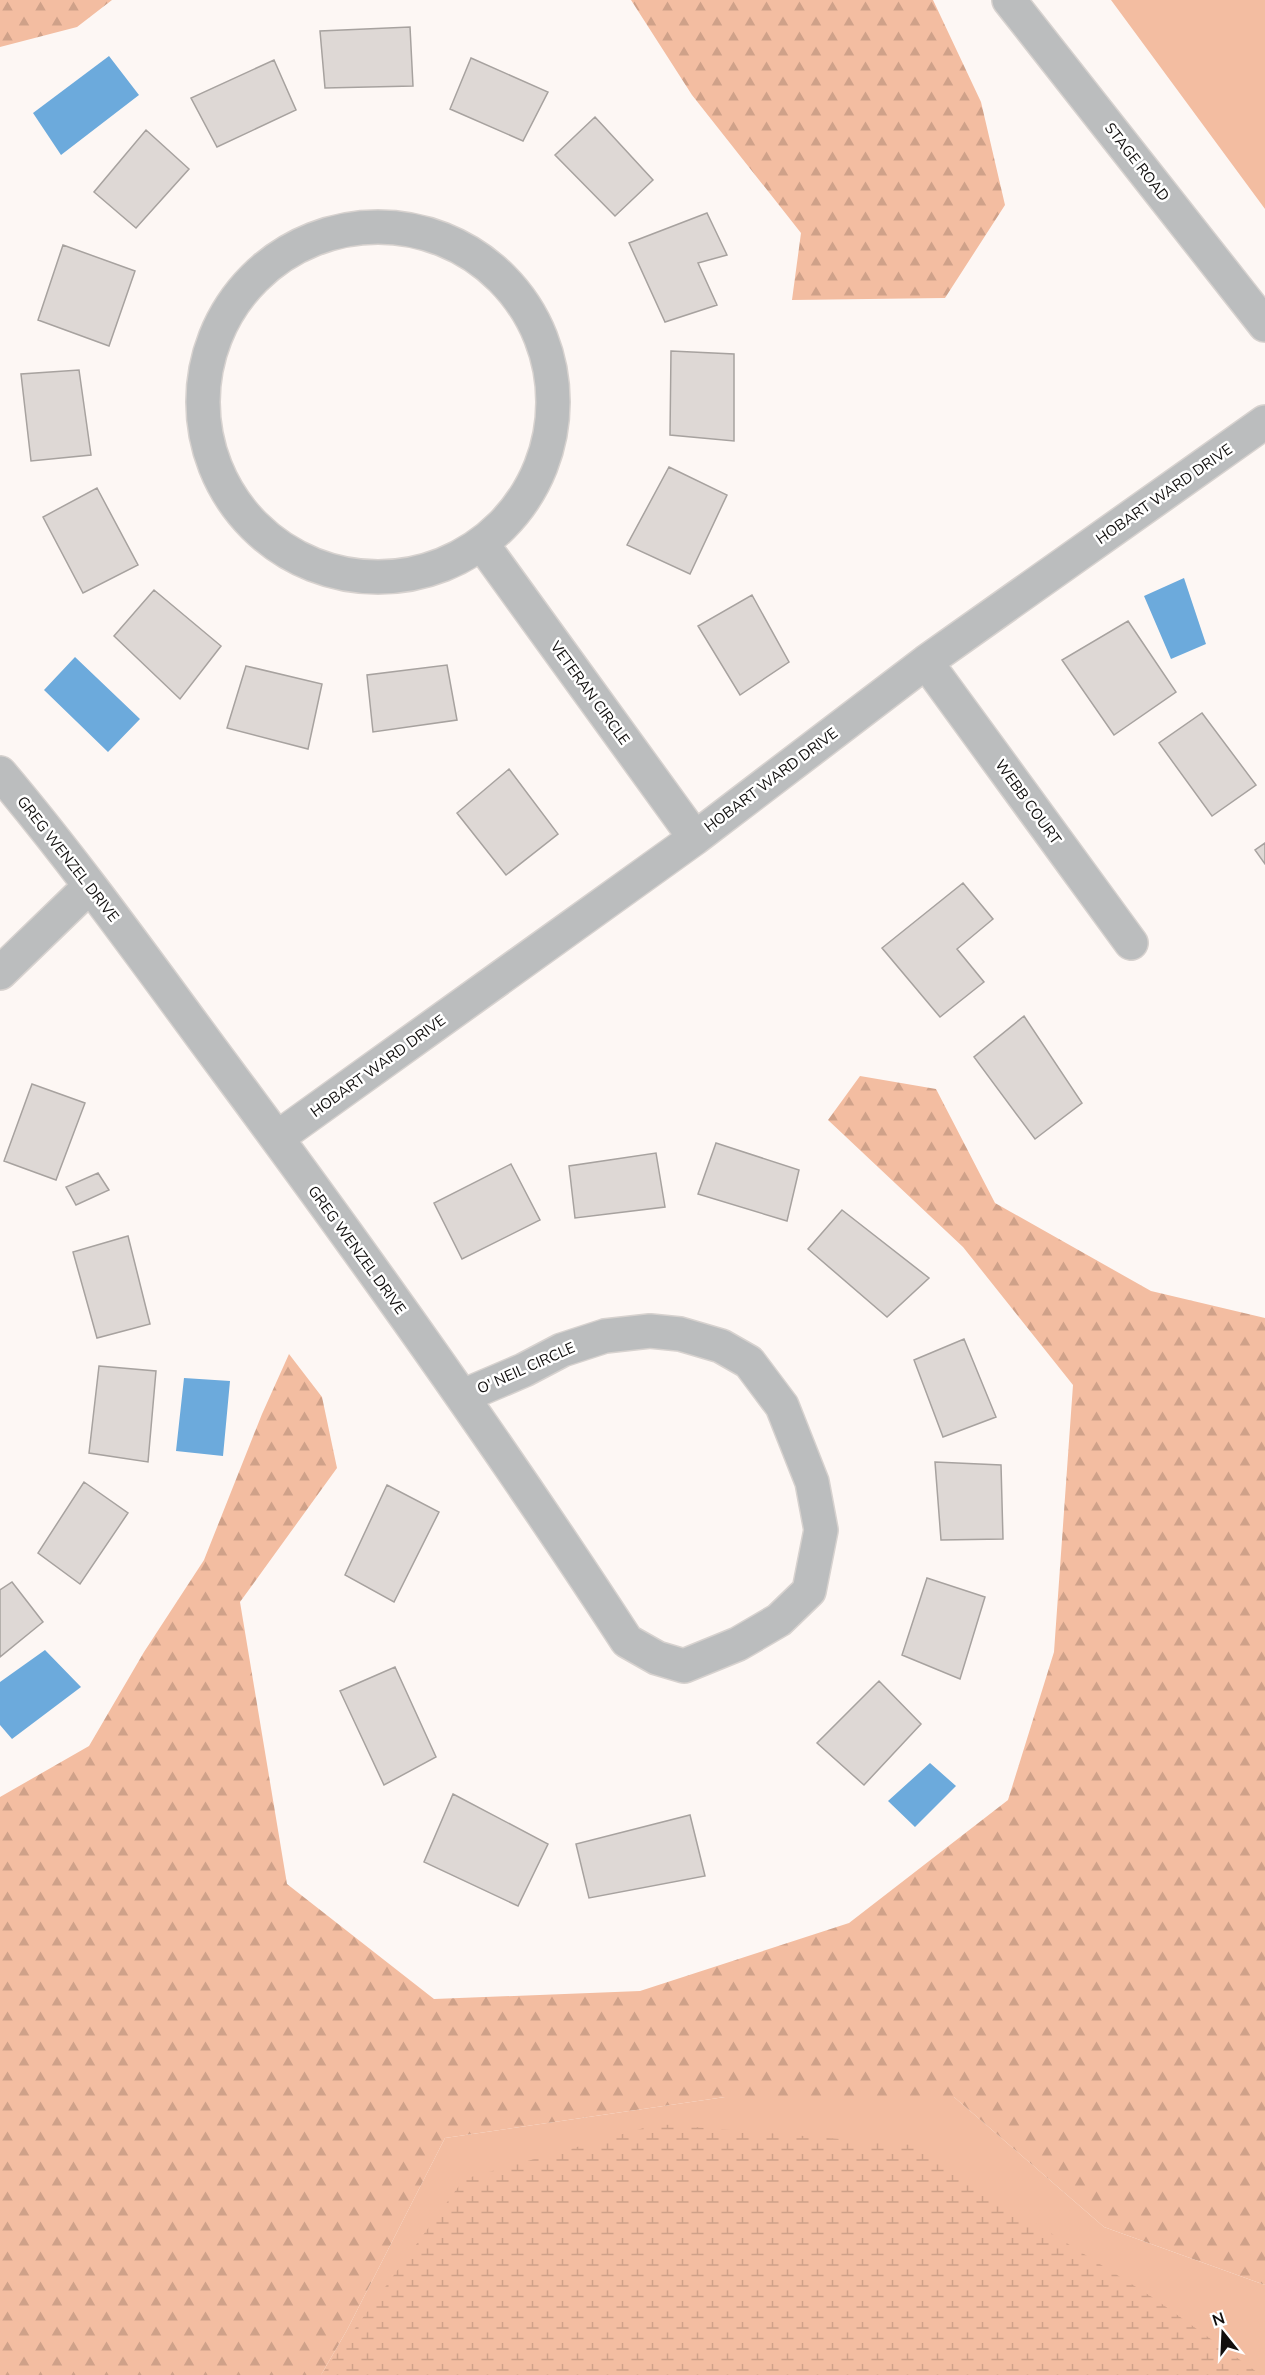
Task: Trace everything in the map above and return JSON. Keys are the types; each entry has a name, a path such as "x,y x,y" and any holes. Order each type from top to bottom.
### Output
{"street":[{"name":"STAGE ROAD","path":"1009,0 1265,325"},
{"path":"392,225 451,241 491,269 516,295 535,330 554,409 549,454 536,489 510,526 485,548 422,568 372,575 334,570 268,541 242,512 217,471 203,421 200,365 225,309 250,279 288,251 344,228 392,225"},
{"name":"HOBART WARD DRIVE","path":"277,1138 695,838 926,662 1265,422"},
{"name":"VETERAN CIRCLE","path":"485,548 695,838"},
{"name":"WEBB COURT","path":"926,662 1131,943"},
{"name":"GREG WENZEL DRIVE","path":"0,773 57,841 277,1138 463,1396 627,1641 657,1658 684,1666 738,1644"},
{"path":"0,973 90,886"},
{"name":"O' NEIL CIRCLE","path":"463,1396 524,1371 562,1350 616,1335 650,1331 680,1334 721,1346 749,1362 782,1406 795,1435 812,1482 820,1530 808,1591 778,1620 738,1644"}],"green space":[{"path":"0,0 112,0 77,27 0,47"},
{"path":"631,0 933,0 981,102 1005,205 945,298 792,300 801,233 692,95"},
{"path":"1111,0 1265,0 1265,209"},
{"path":"860,1076 936,1089 995,1203 1151,1291 1265,1318 1265,2285 1104,2227 954,2097 725,2097 445,2138 347,2330 321,2375 0,2375 0,1797 89,1746 144,1652 204,1560 262,1414 289,1354 322,1397 337,1468 240,1602 287,1884 434,1999 640,1991 849,1923 1008,1800 1054,1652 1073,1385 963,1247 828,1120"},
{"path":"725,2097 954,2097 1104,2227 1265,2285 1265,2375 321,2375 347,2330 445,2138"},
{"path":"658,2124 912,2145 1155,2299 1261,2375 321,2375 464,2179"}],"water":[{"path":"109,56 139,95 61,155 33,113"},
{"path":"1184,578 1206,644 1171,659 1144,596"},
{"path":"75,657 140,719 108,752 44,690"},
{"path":"184,1378 230,1381 223,1456 176,1451"},
{"path":"45,1650 81,1687 12,1739 0,1725 0,1682"},
{"path":"930,1763 956,1786 915,1827 888,1801"}],"building":[{"path":"410,27 413,86 325,88 320,31"},
{"path":"471,58 548,92 523,141 450,109"},
{"path":"274,60 296,110 217,147 191,98"},
{"path":"595,117 653,180 615,216 555,155"},
{"path":"146,130 189,169 136,228 94,192"},
{"path":"707,213 727,255 698,263 717,305 665,322 629,243"},
{"path":"63,245 135,271 109,346 38,320"},
{"path":"671,351 734,354 734,441 670,435"},
{"path":"79,370 91,455 31,461 21,374"},
{"path":"669,467 727,495 690,574 627,545"},
{"path":"97,488 138,565 83,593 43,517"},
{"path":"154,590 221,646 180,699 114,636"},
{"path":"752,595 789,662 740,695 698,626"},
{"path":"1128,621 1176,692 1114,735 1062,660"},
{"path":"447,665 457,720 373,732 367,675"},
{"path":"246,666 322,684 308,749 227,728"},
{"path":"1202,713 1256,785 1212,816 1159,743"},
{"path":"509,769 558,834 506,875 457,813"},
{"path":"1265,843 1265,864 1255,850"},
{"path":"963,883 993,919 957,949 984,982 940,1017 882,948"},
{"path":"1024,1016 1082,1103 1035,1139 974,1057"},
{"path":"32,1084 85,1103 56,1180 4,1161"},
{"path":"716,1143 799,1170 787,1221 698,1194"},
{"path":"656,1153 665,1207 575,1218 569,1166"},
{"path":"511,1164 540,1220 462,1259 434,1203"},
{"path":"98,1173 109,1190 76,1205 66,1187"},
{"path":"842,1210 929,1278 887,1317 808,1249"},
{"path":"128,1236 150,1324 97,1338 73,1252"},
{"path":"964,1339 996,1417 943,1437 914,1360"},
{"path":"99,1366 156,1371 148,1462 89,1453"},
{"path":"935,1462 1001,1465 1003,1539 941,1540"},
{"path":"84,1482 128,1513 80,1584 38,1553"},
{"path":"387,1485 439,1512 394,1602 345,1575"},
{"path":"927,1578 985,1597 960,1679 902,1655"},
{"path":"12,1582 43,1622 0,1657 0,1590"},
{"path":"395,1667 436,1757 384,1785 340,1691"},
{"path":"879,1681 921,1724 864,1785 817,1743"},
{"path":"453,1794 548,1844 518,1906 424,1862"},
{"path":"690,1815 705,1876 589,1898 576,1844"}]}
